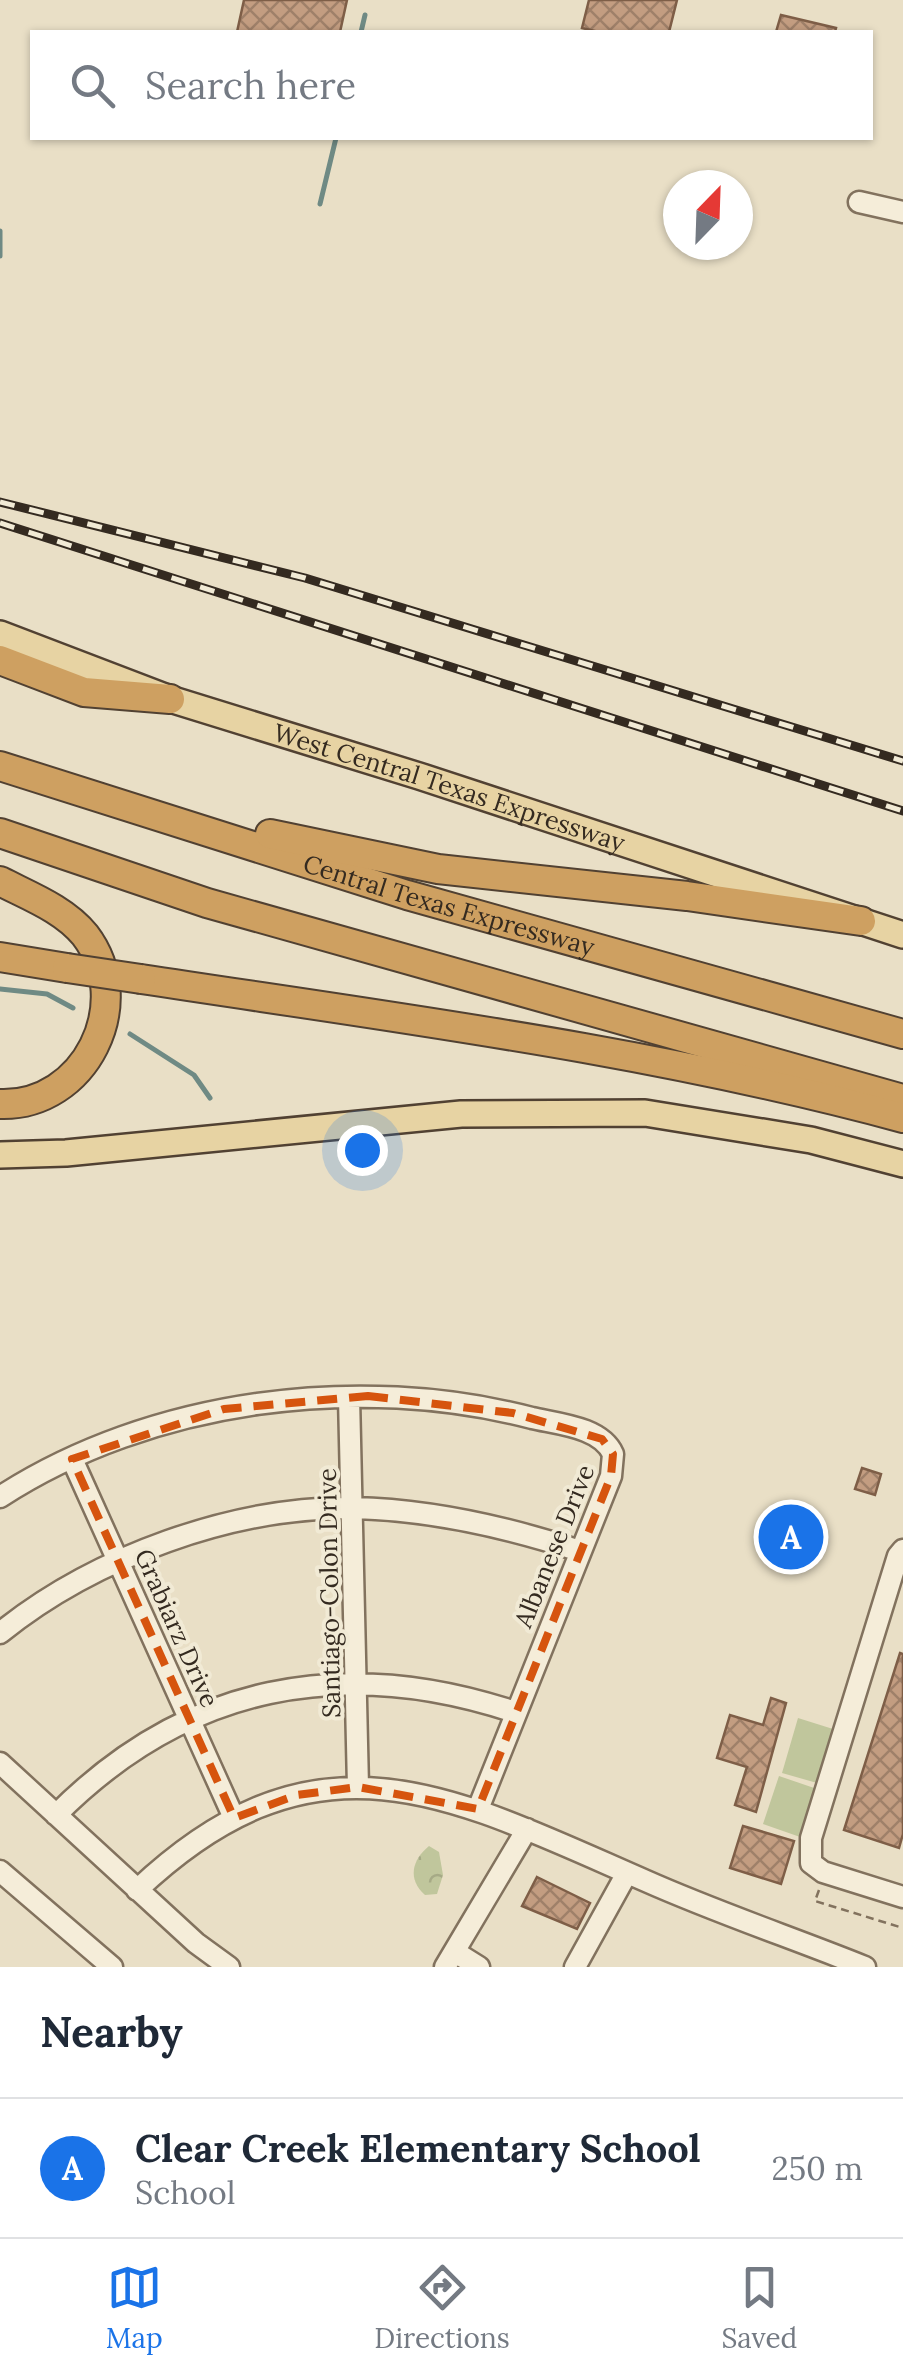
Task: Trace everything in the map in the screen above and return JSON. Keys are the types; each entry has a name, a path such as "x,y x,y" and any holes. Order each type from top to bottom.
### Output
{"highway":[{"path":"0,660 84,692 170,699"},
{"path":"0,765 64,770 274,836 438,869 686,896 861,921"},
{"name":"Central Texas Expressway","path":"0,765 407,895 903,1034"},
{"path":"0,833 94,868 207,903 903,1099"},
{"path":"0,880 47,904 84,933 102,968 106,1006 95,1046 69,1080 33,1100 0,1104"},
{"path":"0,957 550,1040 781,1086 903,1118"}],"main road":[{"name":"West Central Texas Expressway","path":"0,634 170,699 903,935"},
{"path":"0,1155 66,1153 461,1114 645,1113 811,1140 903,1164"}],"street":[{"path":"859,202 903,212"},
{"name":"Albanese Drive","path":"0,1497 72,1459 136,1434 224,1409 270,1402 348,1397 444,1400 514,1413 602,1439 613,1454 614,1464 478,1808"},
{"name":"Santiago-Colon Drive","path":"348,1397 358,1787"},
{"name":"Grabiarz Drive","path":"72,1459 234,1818"},
{"path":"0,1633 65,1589 118,1560 256,1518 352,1508 455,1517 519,1531 580,1551"},
{"path":"903,1550 811,1838 812,1863 825,1872 903,1896"},
{"path":"56,1815 80,1790 126,1754 191,1718 262,1694 356,1684 435,1689 515,1712"},
{"path":"0,1763 137,1890 228,1967"},
{"path":"137,1890 198,1839 234,1818 297,1796 358,1787 406,1790 478,1808 627,1873 865,1967"},
{"path":"479,1967 450,1960 527,1829"},
{"path":"0,1871 112,1967"},
{"path":"575,1967 627,1873"}],"path":[{"path":"825,1872 815,1900 903,1928"}],"highlighted area":[{"path":"368,1396 513,1413 602,1439 613,1454 611,1476 478,1809 358,1787 297,1795 234,1818 72,1459 224,1409"}],"green space":[{"path":"798,1718 833,1729 817,1783 782,1773"},
{"path":"779,1776 820,1790 803,1838 763,1824"},
{"path":"429,1846 439,1852 443,1875 437,1894 425,1895 416,1883 414,1870"}],"building":[{"path":"244,0 347,0 340,30 237,30"},
{"path":"589,0 677,0 670,30 582,28"},
{"path":"781,15 836,28 836,30 777,30"},
{"path":"862,1468 881,1474 875,1495 855,1489"},
{"path":"900,1653 903,1834 899,1848 844,1830"},
{"path":"771,1698 786,1703 756,1812 735,1805 747,1767 717,1758 730,1715 763,1725"},
{"path":"743,1826 794,1841 781,1884 730,1868"},
{"path":"537,1877 590,1903 577,1929 522,1906"}],"waterway":[{"path":"361,30 365,15"},
{"path":"320,204 336,140"},
{"path":"0,231 0,256"},
{"path":"0,989 47,994 73,1008"},
{"path":"130,1034 194,1075 210,1098"}],"railway":[{"path":"0,502 305,578 903,761"},
{"path":"0,523 903,811"}],"place":[{"name":"Clear Creek Elementary School","path":"791,1537"}]}
